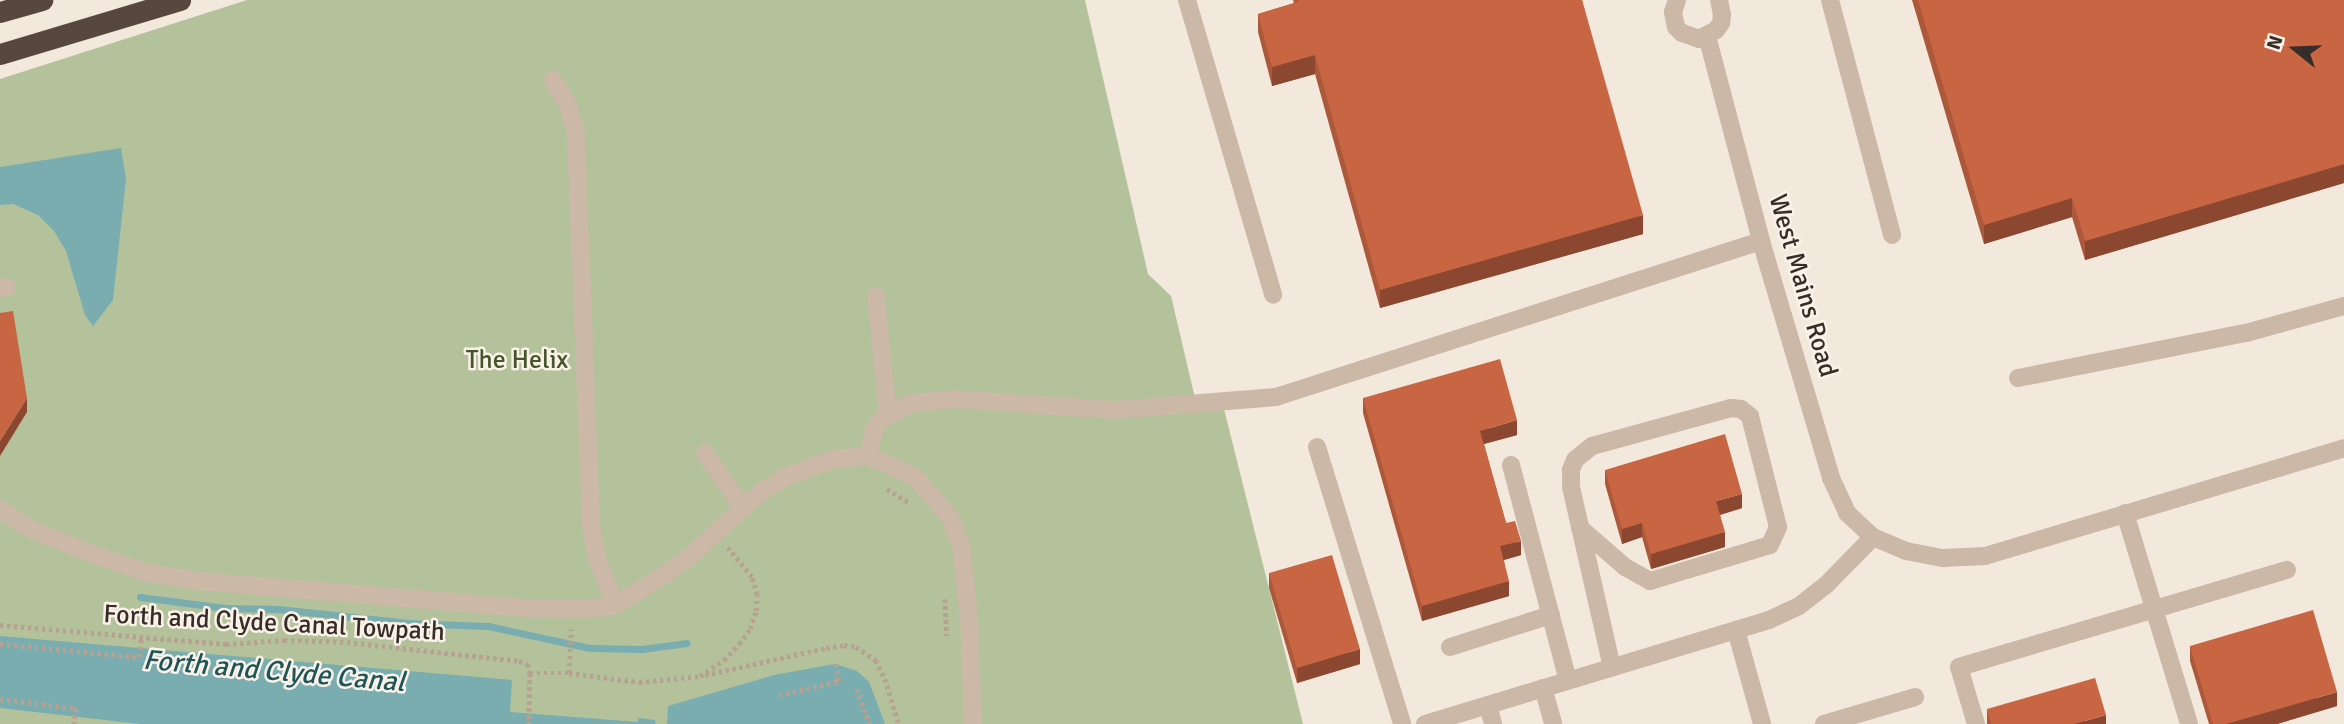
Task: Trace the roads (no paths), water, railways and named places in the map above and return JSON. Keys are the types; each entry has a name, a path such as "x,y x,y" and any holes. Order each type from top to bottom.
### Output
{"highway":[{"path":"0,12 42,0"},
{"path":"0,54 180,0"}],"street":[{"path":"1186,0 1273,295"},
{"path":"1677,0 1672,12 1676,27 1690,37 1707,36 1721,23 1720,2"},
{"path":"1830,0 1892,234"},
{"name":"West Mains Road","path":"1707,36 1760,242 1831,478 1847,513 1873,537 1906,551 1943,558 1984,556 2344,448"},
{"path":"553,80 568,105 576,135 591,524 597,558 615,605"},
{"path":"868,456 874,429 888,416 909,404 940,400 1115,410 1276,397 1760,242"},
{"path":"876,296 888,416"},
{"path":"2018,378 2246,333 2344,306"},
{"path":"1580,528 1625,567 1650,581 1770,545 1778,527 1750,416 1741,409 1731,408 1592,446 1575,460 1570,470 1570,487 1612,667"},
{"path":"1317,447 1402,724"},
{"path":"705,453 736,498 747,505"},
{"path":"0,509 30,529 144,572 198,581 539,609 591,610 615,605 688,558 762,491 807,467 834,458 868,456 915,477 950,517 961,545 969,616 973,724"},
{"path":"1511,465 1568,681"},
{"path":"2125,513 2189,724"},
{"path":"1425,724 1736,630 1799,606 1827,583 1873,537"},
{"path":"1976,724 1959,667 2287,570"},
{"path":"1450,647 1551,615"},
{"path":"1736,630 1762,724"},
{"path":"1543,688 1553,724"},
{"path":"1824,724 1915,697"},
{"path":"1488,705 1493,724"}],"water":[{"path":"121,148 126,179 113,300 93,326 85,315 66,251 54,231 38,215 13,204 0,205 0,167"},
{"name":"Forth and Clyde Canal","path":"0,636 512,680 510,712 638,722 638,718 655,720 656,724 140,724 0,708"},
{"path":"835,664 857,671 869,682 885,724 667,724 668,706 774,675"}],"waterway":[{"path":"140,597 225,608 278,609 409,623 488,626 590,648 642,649 687,643"}],"park label":[{"name":"The Helix","path":"517,361"}]}
